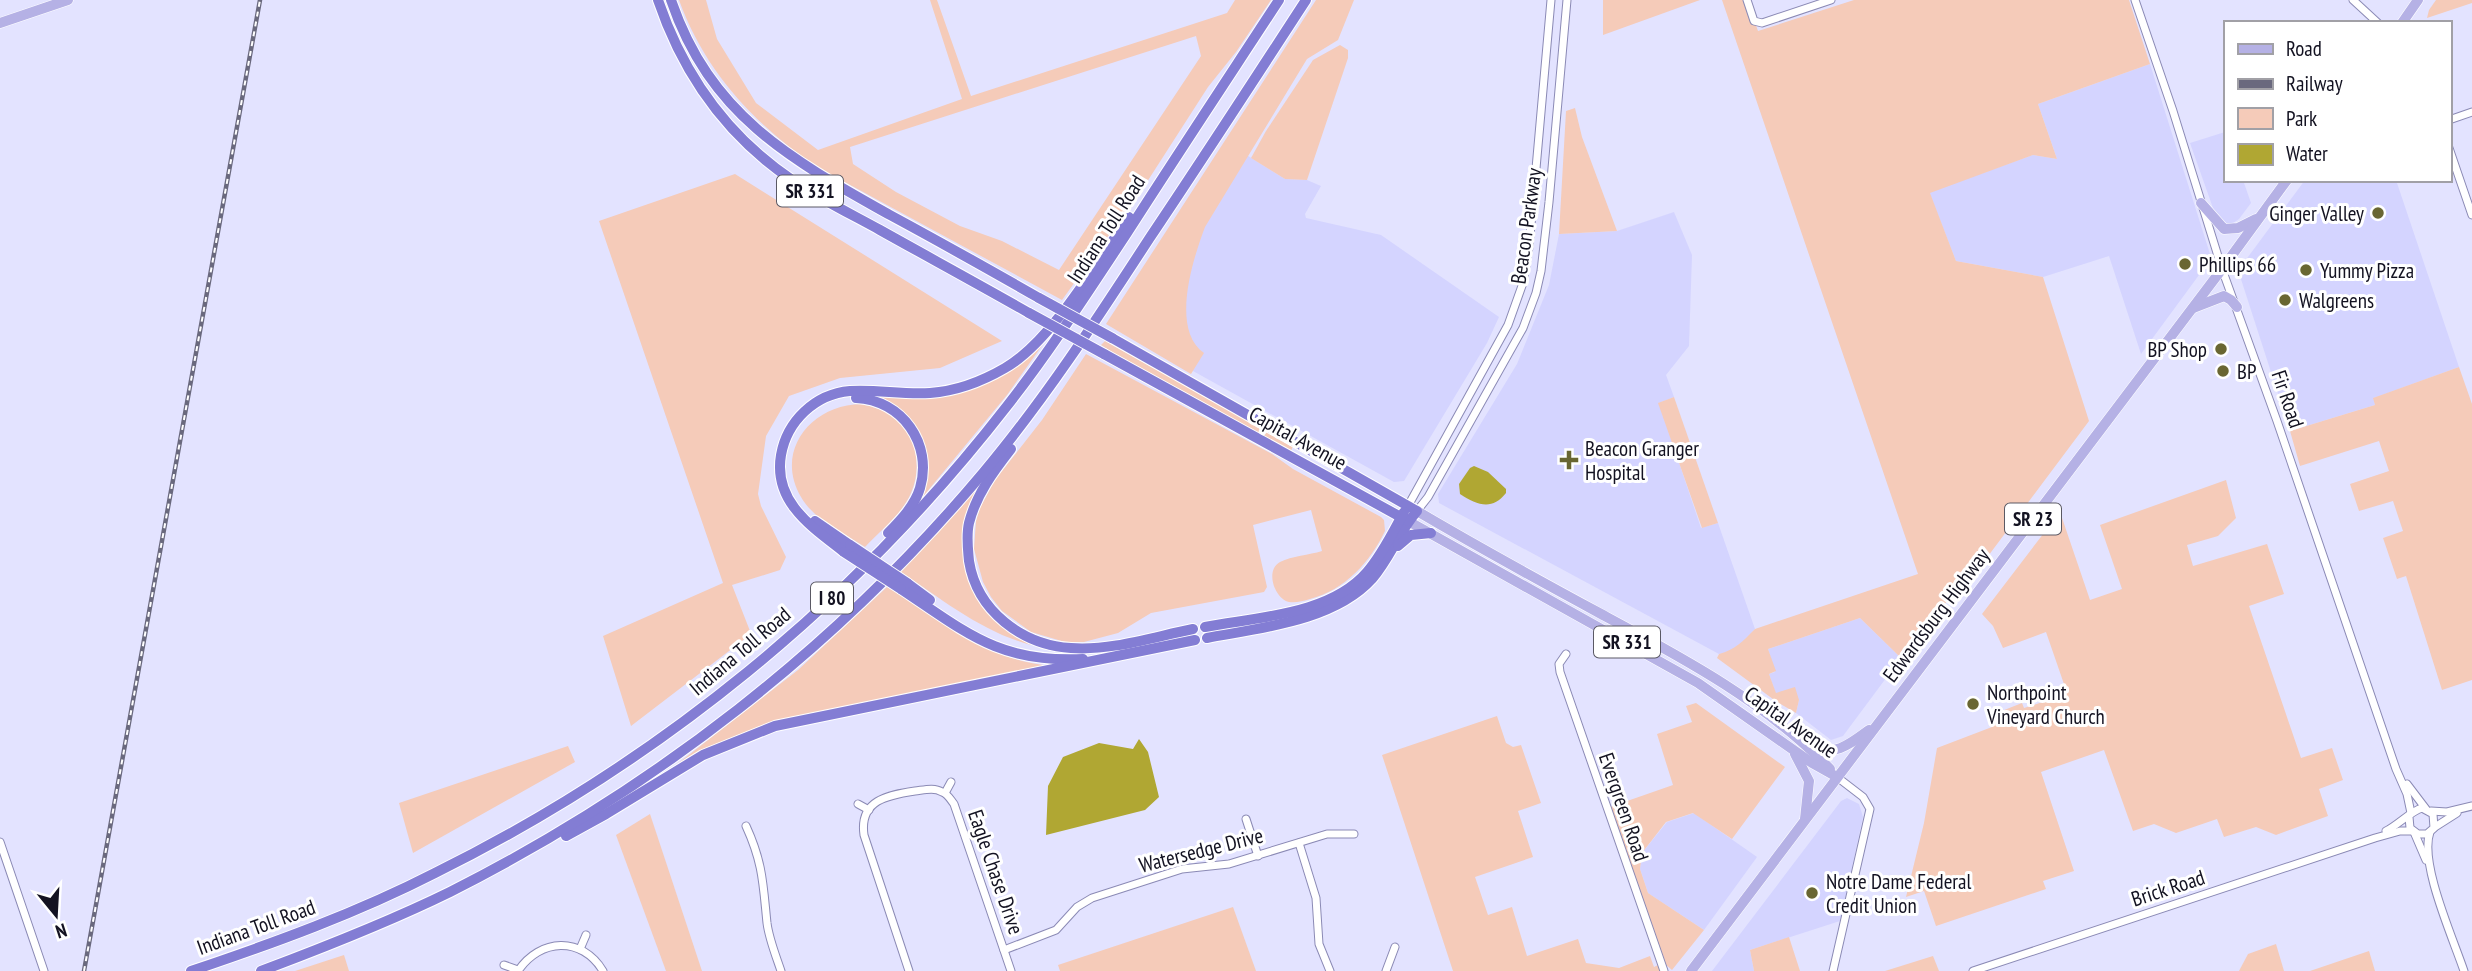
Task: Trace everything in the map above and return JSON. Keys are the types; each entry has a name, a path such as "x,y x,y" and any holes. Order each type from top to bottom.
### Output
{"highway":[{"name":"Capital Avenue","path":"658,0 672,37 694,79 729,125 760,156 811,192 1405,519"},
{"name":"Capital Avenue","path":"671,0 687,38 706,70 740,114 773,144 821,176 1412,509"},
{"name":"Indiana Toll Road","path":"191,971 285,938 364,906 434,874 521,828 617,769 687,720 818,612 909,522 1007,406 1072,316 1279,0"},
{"name":"Indiana Toll Road","path":"261,971 373,927 482,876 587,815 656,770 726,719 804,655 878,586 984,472 1086,336 1306,0"},
{"path":"1167,172 1144,196 1055,321 1034,346 1008,367 983,380 956,389 907,394 850,391 831,395 813,404 797,418 786,436 781,456 781,480 785,492 803,520 904,586 998,641 1042,652 1064,654 1310,616 1353,596 1368,583 1403,540 1411,535 1430,533"},
{"path":"1058,375 1042,407 985,483 968,526 967,546 978,590 1005,623 1022,635 1046,644 1097,649"},
{"path":"818,612 908,511 919,491 924,471 921,450 913,430 901,415 866,398 848,398 828,403 813,412 801,423 792,439 786,462 787,478 799,507 847,548"},
{"path":"482,876 528,856 606,814 703,755 762,731 804,719 1089,663 1308,608 1341,594 1368,571 1412,509"},
{"path":"1387,558 1405,519"},
{"path":"904,586 972,636 1014,654 1054,660 1107,657"}],"main road":[{"path":"0,23 68,0"},
{"path":"2403,21 2418,0"},
{"name":"Edwardsburg Highway","path":"1691,971 2286,182"},
{"path":"2201,203 2224,229 2238,228 2260,217"},
{"path":"2192,308 2220,296 2228,298 2237,306"},
{"name":"Capital Avenue","path":"1412,509 1705,671 1743,697 1794,744 1837,778"},
{"name":"Capital Avenue","path":"1405,519 1698,683 1794,744"},
{"path":"1794,744 1831,752 1853,742 1880,720"},
{"path":"1794,744 1809,781 1804,821"}],"street":[{"name":"Beacon Parkway","path":"1412,509 1508,326 1523,282 1529,247 1551,0"},
{"name":"Beacon Parkway","path":"1412,509 1428,497 1489,392 1523,328 1536,293 1549,202 1567,0"},
{"path":"1747,0 1754,21 1762,23 1830,0"},
{"name":"Fir Road","path":"2135,0 2222,269 2407,794 2410,815"},
{"path":"2353,0 2376,21"},
{"path":"2451,119 2472,113"},
{"path":"2451,154 2472,215"},
{"name":"Evergreen Road","path":"1566,653 1559,664 1560,672 1664,971"},
{"name":"Fir Road","path":"2396,769 2428,810"},
{"path":"1833,971 1870,809 1863,797 1837,778"},
{"path":"909,971 864,835 864,820 869,810 885,796 925,790 942,792 951,782"},
{"name":"Eagle Chase Drive","path":"942,792 954,804 1011,971"},
{"path":"858,804 869,810"},
{"path":"2465,971 2429,867 2409,824 2410,815 2418,808 2447,812 2470,807"},
{"path":"2413,831 2422,835 2470,807"},
{"path":"2428,810 2435,818 2427,844 2429,867"},
{"name":"Brick Road","path":"2375,838 2410,815"},
{"path":"1246,819 1258,856"},
{"path":"746,826 760,858 767,923 781,971"},
{"name":"Brick Road","path":"1973,971 2375,838 2400,831 2413,831"},
{"name":"Watersedge Drive","path":"1004,950 1056,930 1077,907 1092,898 1182,869 1229,864 1327,834 1354,834"},
{"path":"0,842 44,971"},
{"path":"1299,843 1316,898 1319,944 1330,971"},
{"path":"580,948 586,935"},
{"path":"504,965 518,970 528,958 544,949 565,945 580,948 592,956 603,971"},
{"path":"1386,971 1395,947"}],"shaded area":[{"path":"2150,64 2210,260 2141,354 2109,256 2043,277 1956,261 1929,192 2033,155 2057,159 2038,104"},
{"path":"2224,132 2224,182 2244,182 2251,203 2239,219 2230,225 2222,221 2213,208 2190,143"},
{"path":"1245,154 1285,179 1307,180 1321,186 1305,214 1306,218 1381,235 1499,317 1487,343 1404,481 1394,482 1193,371 1179,335 1198,223"},
{"path":"2304,182 2397,182 2459,367 2374,398 2375,405 2290,431 2239,273"},
{"name":"Beacon Granger Hospital","path":"1674,212 1692,255 1689,346 1666,375 1674,397 1659,403 1701,528 1718,523 1755,629 1730,652 1719,654 1439,503 1438,494 1517,364 1549,285 1559,234 1617,231"},
{"path":"1860,618 1901,658 1843,736 1831,740 1796,713 1799,700 1776,694 1769,674 1775,672 1768,649"},
{"path":"1847,798 1859,804 1863,817 1840,921 1750,950 1754,971 1712,971 1841,801"},
{"path":"1694,813 1757,857 1704,930 1648,893 1640,869 1642,853 1667,822"}],"green space":[{"path":"679,0 706,0 717,39 756,103 818,150 962,99 930,0 937,0 971,96 1227,13 1235,0 1271,0 1236,52 1208,87 1145,185 1062,300 817,167 794,151 734,95 703,51","holes":["1196,36 1201,56 1059,270 1002,241 960,226 896,192 853,164 850,147"]},
{"path":"1316,0 1354,0 1338,40 1307,59 1205,227 1187,293 1188,328 1194,342 1204,353 1191,374 1106,324"},
{"path":"1603,0 1700,0 1603,35"},
{"path":"1722,0 1747,0 1758,31 1854,0 2129,0 2150,64 2038,104 2057,159 2033,155 1930,193 1956,261 2043,277 2089,421 1962,591 1948,600 1901,658 1860,618 1768,649 1776,671 1769,674 1776,693 1795,687 1799,700 1796,713 1717,658 1719,654 1743,641 1755,629 1918,574"},
{"path":"2436,0 2472,0 2472,3 2427,18"},
{"path":"1340,45 1348,50 1348,58 1307,180 1285,179 1251,158 1313,60"},
{"path":"1575,108 1582,137 1617,231 1559,234 1566,111"},
{"path":"735,174 1002,341 940,368 840,378 789,396 766,436 758,494 761,506 786,557 780,570 732,585 750,631 746,638 631,726 603,636 723,583 599,221"},
{"path":"1051,333 1007,395 921,499 924,445 878,398 879,395 969,388"},
{"path":"1105,341 1293,446 1291,451 1114,353 1101,345"},
{"path":"1086,354 1272,454 1293,469 1381,517 1385,531 1372,553 1345,582 1323,595 1302,601 1289,602 1284,599 1273,584 1275,566 1290,558 1322,551 1311,510 1253,525 1267,587 1264,592 1151,613 1118,633 1084,642 1065,642 1031,632 1002,611 983,582 974,549 976,521 995,480 1042,420"},
{"path":"2459,367 2472,404 2472,680 2442,690 2406,576 2397,579 2383,538 2403,531 2393,501 2359,511 2350,484 2389,471 2379,441 2300,466 2290,431 2375,405 2373,398"},
{"path":"1674,397 1718,523 1702,528 1658,403"},
{"path":"861,404 888,413 903,425 913,443 917,463 914,484 907,501 865,547 821,519 807,505 794,480 792,463 802,434 813,422 827,412 843,406"},
{"path":"2226,480 2236,518 2218,536 2187,545 2193,566 2267,544 2284,594 2249,606 2301,758 2332,748 2343,780 2319,789 2328,816 2276,835 2256,827 2224,837 2217,819 2176,833 2154,824 2133,831 2104,750 2041,772 2074,871 2043,881 2046,889 1936,926 1924,891 1906,897 1924,823 1937,748 1992,727 1989,716 2022,703 2024,708 2055,698 2053,692 2065,687 2046,632 2003,648 1993,626 1982,614 2060,512 2090,600 2122,589 2100,525"},
{"path":"977,489 967,519 978,594 1032,643 1031,645 979,624 901,572"},
{"path":"887,587 982,646 1025,662 1051,666 811,714 672,768 798,670"},
{"path":"1696,703 1785,767 1732,839 1693,813 1666,822 1642,853 1640,869 1648,893 1704,930 1672,970 1665,964 1610,807 1673,785 1657,734 1692,722 1686,706"},
{"path":"1497,716 1506,743 1513,747 1521,745 1541,803 1518,811 1533,857 1475,877 1488,915 1512,907 1527,956 1578,939 1586,963 1619,968 1650,956 1654,967 1658,965 1660,971 1453,971 1382,755"},
{"path":"568,746 575,762 413,853 399,803"},
{"path":"650,814 702,971 666,971 616,835"},
{"path":"1233,907 1256,971 1060,971 1058,965"},
{"path":"1789,937 1800,971 1754,971 1750,950"},
{"path":"2276,944 2284,971 2239,971 2248,954"},
{"path":"2369,951 2375,971 2310,971"},
{"path":"344,955 349,971 295,971"},
{"path":"1933,956 1939,971 1885,971"}],"water":[{"path":"1474,466 1488,472 1506,489 1501,499 1484,504 1460,494 1459,484"},
{"path":"1139,739 1148,752 1159,797 1145,810 1046,835 1048,786 1063,757 1099,743 1133,749"}],"railway":[{"path":"84,971 260,0"}],"place":[{"name":"Ginger Valley","path":"2378,213"},
{"name":"Phillips 66","path":"2185,264"},
{"name":"Yummy Pizza","path":"2306,270"},
{"name":"Walgreens","path":"2285,300"},
{"name":"BP Shop","path":"2221,349"},
{"name":"BP","path":"2223,371"},
{"name":"Beacon Granger Hospital","path":"1569,460"},
{"name":"Northpoint Vineyard Church","path":"1973,704"},
{"name":"Notre Dame Federal Credit Union","path":"1812,893"}]}
